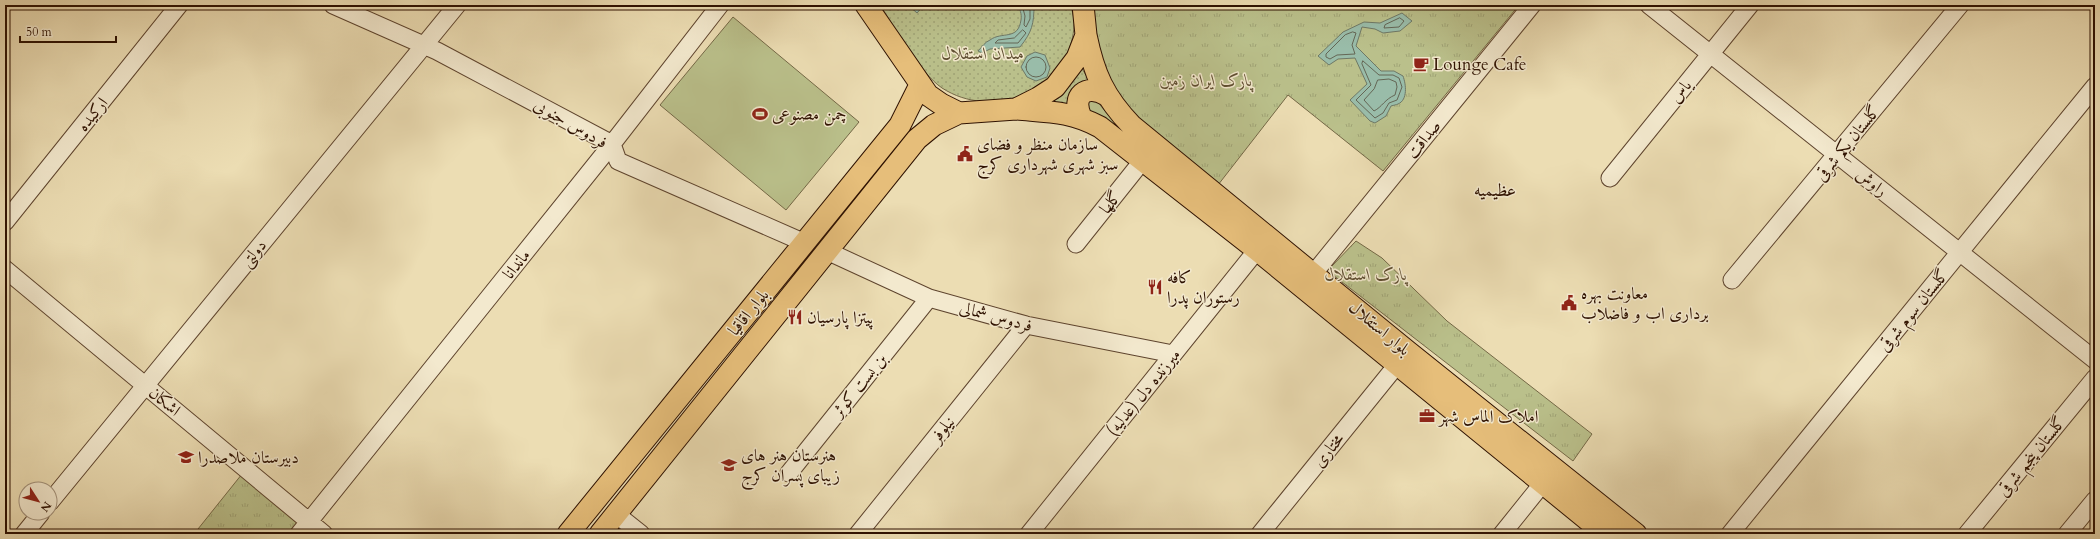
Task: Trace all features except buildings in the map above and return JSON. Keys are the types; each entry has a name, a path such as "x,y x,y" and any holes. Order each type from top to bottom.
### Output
{"main road":[{"path":"866,5 928,95 941,104 959,113 1016,109 1038,98 1054,87 1077,58 1086,35 1083,5"},
{"name":"بلوار استقلال","path":"1086,35 1093,67 1106,95 1116,109 1132,126 1314,273 1407,351 1549,476 1605,534"},
{"name":"بلوار اقاقیا","path":"568,534 900,125 920,85"},
{"path":"1081,117 1077,108 1079,97 1087,90 1097,89 1106,95"},
{"name":"بلوار استقلال","path":"1016,109 1081,117 1100,127 1257,250 1396,366 1549,476 1636,534"},
{"name":"بلوار اقاقیا","path":"600,534 917,139 934,125 959,113"}],"street":[{"name":"ارکیده","path":"5,222 179,5"},
{"name":"فردوس جنوبی","path":"332,5 425,45 612,144 618,161 805,243"},
{"name":"دولتی","path":"58,492 457,5"},
{"name":"ماندانا","path":"304,528 612,144 720,5"},
{"name":"صداقت","path":"1314,273 1532,5"},
{"name":"راوش","path":"1649,5 2095,360"},
{"name":"یاس","path":"1610,178 1750,5"},
{"name":"گلستان یکم شرقی","path":"1732,280 1838,155 1960,5"},
{"name":"گلستان سوم شرقی","path":"1730,534 2095,86"},
{"name":"گلها","path":"1076,244 1143,160"},
{"name":"فردوس شمالی","path":"828,250 929,298 1026,325 1173,354"},
{"name":"میرزنده دل (عدلیه)","path":"1029,534 1257,250"},
{"name":"اشکان","path":"5,269 145,385 304,528 324,534"},
{"name":"بن بست کوثر","path":"789,473 929,298"},
{"name":"نیلوفر","path":"858,534 1026,325"},
{"name":"مختاری","path":"1260,534 1396,366"},
{"name":"گلستان پنجم شرقی","path":"1967,534 2095,378"},
{"path":"1502,534 1549,476"},
{"path":"2067,534 2095,500"},
{"path":"616,514 641,534"},
{"path":"24,534 35,521"}],"green space":[{"name":"میدان استقلال","path":"880,5 1071,5 1074,21 1072,41 1066,57 1058,71 1045,85 1036,90 1013,98 992,101 971,100 942,88 925,72 908,50"},
{"name":"پارک ایران زمین","path":"1093,5 1519,5 1383,171 1288,95 1218,185 1139,122 1129,110 1112,83 1100,52 1094,21"},
{"name":"چمن مصنوعی","path":"733,17 859,122 786,210 660,105"},
{"path":"1079,64 1091,83 1072,106 1050,101"},
{"path":"1084,98 1096,100 1105,111 1135,136 1130,141 1084,111"},
{"name":"پارک استقلال","path":"1356,241 1382,258 1447,321 1592,434 1573,461 1333,275 1331,267"},
{"path":"246,469 309,522 299,534 194,534"}],"water":[{"path":"908,5 924,5 917,13"},
{"path":"1016,5 1034,5 1032,28 1020,47 990,49 982,53 978,51 987,42 995,37 1017,31 1021,16 1020,9"},
{"path":"1402,13 1412,21 1400,31 1383,33 1375,29 1362,27 1356,46 1381,71 1394,71 1403,76 1404,79 1405,95 1403,99 1398,104 1391,106 1386,116 1375,123 1370,121 1350,100 1367,84 1355,58 1338,59 1329,65 1318,56 1343,32 1364,22 1380,23"},
{"path":"1035,52 1045,55 1050,68 1047,77 1036,81 1027,77 1021,67 1027,56"}],"place":[{"name":"Lounge Cafe","path":"1421,64"},
{"name":"چمن مصنوعی","path":"760,114"},
{"name":"سازمان منظر و فضای سبز شهری شهرداری کرج","path":"965,154"},
{"name":"کافه رستوران پدرا","path":"1155,287"},
{"name":"معاونت بهره برداری اب و فاضلاب","path":"1569,303"},
{"name":"پیتزا پارسیان","path":"795,317"},
{"name":"املاک الماس شهر","path":"1427,416"},
{"name":"دبیرستان ملاصدرا","path":"186,457"},
{"name":"هنرستان هنر های زیبای پسران کرج","path":"729,465"}],"district":[{"name":"عظیمیه","path":"1495,190"}]}
